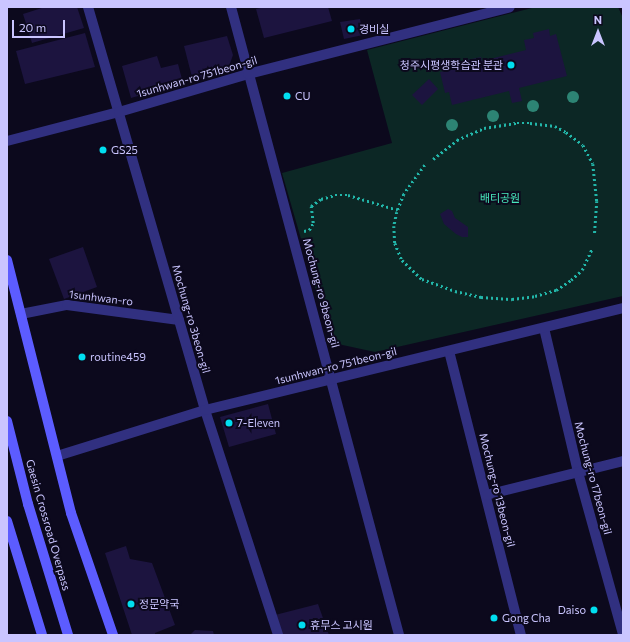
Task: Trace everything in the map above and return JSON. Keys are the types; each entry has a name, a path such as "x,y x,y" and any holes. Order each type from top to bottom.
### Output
{"main road":[{"path":"7,260 71,513 113,635"},
{"name":"Gaesin Crossroad Overpass","path":"7,421 28,504 68,635"},
{"path":"7,521 42,635"}],"street":[{"name":"Mochung-ro 3beon-gil","path":"88,7 205,410 278,635"},
{"name":"Mochung-ro 9beon-gil","path":"231,7 399,635"},
{"name":"1sunhwan-ro 751beon-gil","path":"7,141 119,112 248,74 510,7"},
{"name":"1sunhwan-ro","path":"21,314 67,304 179,320"},
{"name":"1sunhwan-ro 751beon-gil","path":"57,456 205,410 623,308"},
{"name":"Mochung-ro 17beon-gil","path":"544,328 578,472 623,634"},
{"name":"Mochung-ro 13beon-gil","path":"449,351 521,635"},
{"path":"486,495 623,461"}],"path":[{"path":"433,158 457,140 484,128 530,122 554,126 576,138 583,145 593,164 597,201 595,233"},
{"path":"425,165 408,186 394,220 394,238 398,254 405,265 422,279 466,294 512,299 552,292 564,286 577,275 585,265 592,249"},
{"path":"301,229 306,231 312,227 314,219 310,210 311,206 320,199 335,195 348,195 398,210"}],"green space":[{"name":"배티공원","path":"536,7 618,7 623,18 623,296 375,352 338,344 332,338 327,329 282,173 392,143 367,50"}],"building":[{"path":"45,7 77,7 84,28 32,43 23,14"},
{"path":"265,7 328,7 332,21 264,38 256,9"},
{"name":"경비실","path":"360,19 363,35 344,39 340,22"},
{"name":"청주시평생학습관 분관","path":"549,29 550,36 556,34 567,76 519,88 522,101 512,103 509,91 452,105 449,92 445,93 440,72 459,68 458,62 481,57 482,61 526,50 524,40 534,38 533,33"},
{"path":"85,33 95,67 25,84 16,51"},
{"path":"227,36 233,55 227,72 193,81 184,46"},
{"path":"157,56 161,68 178,64 183,83 131,98 122,66"},
{"path":"429,79 438,89 422,105 412,95"},
{"path":"448,209 452,211 455,218 468,227 468,237 462,237 456,234 444,224 440,214"},
{"path":"83,247 97,287 64,299 49,259"},
{"path":"268,404 276,434 229,447 220,417"},
{"path":"126,546 130,559 152,563 175,625 155,633 155,635 132,635 105,553"},
{"name":"휴무스 고시원","path":"318,604 329,635 281,635 275,615"},
{"path":"195,630 213,631 214,635 190,635"}],"place":[{"name":"경비실","path":"351,29"},
{"name":"청주시평생학습관 분관","path":"511,65"},
{"name":"CU","path":"287,96"},
{"name":"GS25","path":"103,150"},
{"name":"routine459","path":"82,357"},
{"name":"7-Eleven","path":"229,423"},
{"name":"정문약국","path":"131,604"},
{"name":"Daiso","path":"594,610"},
{"name":"Gong Cha","path":"494,618"},
{"name":"휴무스 고시원","path":"302,625"}]}
